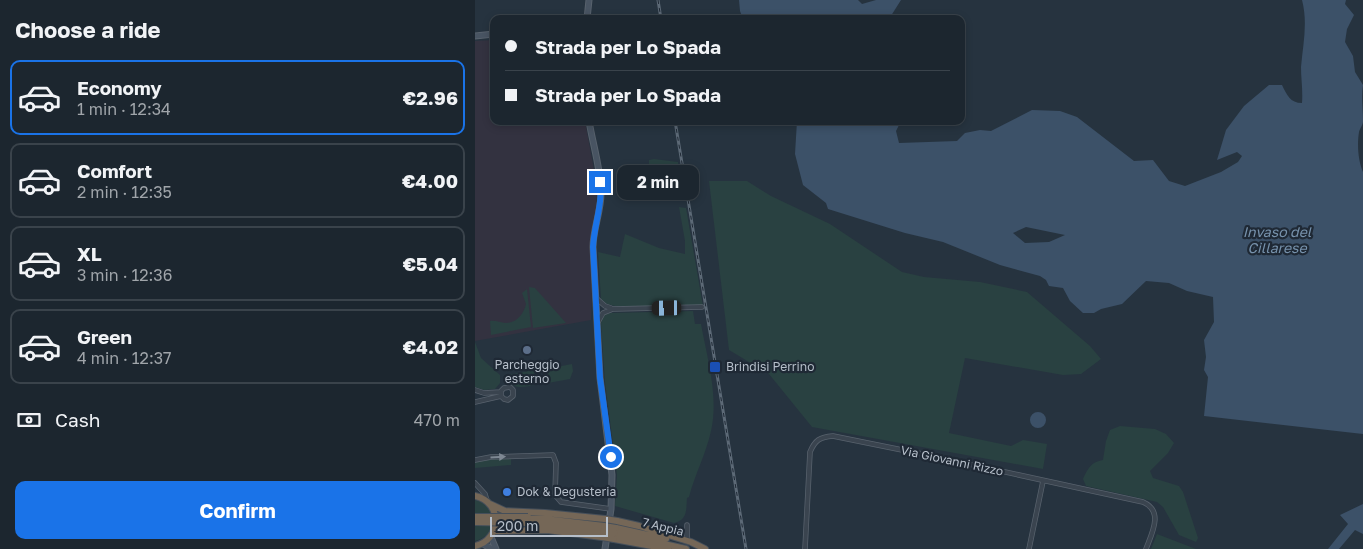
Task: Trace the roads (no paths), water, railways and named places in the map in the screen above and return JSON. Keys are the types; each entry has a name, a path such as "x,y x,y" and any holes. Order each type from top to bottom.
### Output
{"highway":[{"path":"476,495 505,510 545,513 616,530 668,549"},
{"path":"480,546 493,534 496,517 489,502"},
{"path":"475,516 616,530 686,549"},
{"path":"475,522 528,520"},
{"path":"493,534 603,528"},
{"name":"7 Appia","path":"616,530 704,549"}],"street":[{"path":"588,15 589,0"},
{"path":"586,15 588,11"},
{"path":"475,36 490,34"},
{"path":"590,125 601,192 593,238 600,378 611,457 611,509 605,549"},
{"path":"596,298 606,308"},
{"path":"596,308 702,308"},
{"path":"597,323 606,308"},
{"path":"475,390 483,393 501,394 475,402"},
{"name":"Via Giovanni Rizzo","path":"805,549 810,452 813,444 822,437 833,436 1148,504 1156,518 1155,527 1146,549"},
{"path":"475,460 491,457 553,455 556,463 555,495 561,502 611,509"},
{"path":"1029,549 1043,481"},
{"path":"475,483 485,494 489,502"},
{"path":"687,526 687,540"},
{"path":"493,534 496,549"},
{"path":"480,546 492,549"}],"water":[{"path":"739,0 858,0 862,4 876,0 901,0 892,15 742,15"},
{"name":"Invaso del Cillarese","path":"1302,0 1346,0 1345,4 1354,15 1347,29 1345,42 1353,56 1355,72 1363,85 1363,124 1359,132 1358,147 1363,172 1363,434 1204,416 1208,377 1204,370 1206,357 1204,340 1214,322 1213,297 1187,291 1169,283 1146,281 1122,304 1101,309 1094,313 1083,313 1070,301 1063,288 1049,286 1046,280 1040,276 1000,265 943,242 905,233 828,209 826,203 803,185 795,154 797,125 899,125 896,131 899,143 957,141 965,133 980,130 991,131 1032,110 1060,111 1077,117 1134,161 1153,160 1169,181 1185,186 1221,172 1238,162 1242,156 1237,152 1217,160 1226,130 1244,106 1269,85 1282,85 1292,100 1302,103 1301,67 1305,17","holes":["1026,227 1065,235 1049,242 1025,243 1013,233"]},
{"path":"1035,412 1041,412 1046,417 1044,426 1035,428 1030,423 1030,417"},
{"path":"1363,504 1363,534 1355,530 1339,549 1328,549 1348,524 1340,515"}],"railway":[{"path":"658,0 660,15"},
{"path":"676,125 746,549"}],"place":[{"name":"Parcheggio esterno","path":"527,350"},
{"name":"Brindisi Perrino","path":"715,367"},
{"name":"Dok & Degusteria","path":"507,492"}]}
